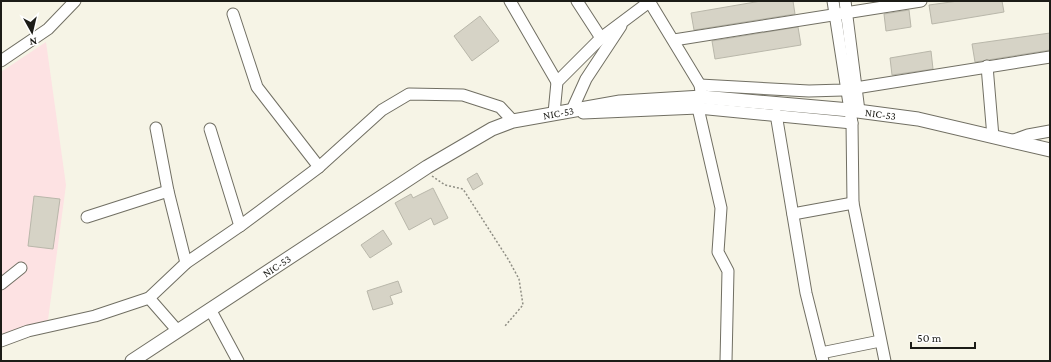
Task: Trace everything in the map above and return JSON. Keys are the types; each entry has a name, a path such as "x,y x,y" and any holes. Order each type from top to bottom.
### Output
{"main road":[{"name":"NIC-53","path":"132,361 427,167 492,129 513,121 620,102 700,97 854,115 918,119 1050,150"}],"street":[{"path":"1,61 48,29 75,1"},
{"path":"510,1 557,82 554,114 700,97 852,89 1050,57"},
{"path":"577,1 601,38"},
{"path":"557,82 601,38 649,1 674,40 700,97 721,208 718,252 728,271 726,361"},
{"path":"833,1 842,9 852,89 854,115 854,203 885,361"},
{"path":"674,40 842,9 920,1"},
{"path":"233,14 256,87 319,167"},
{"path":"572,110 586,79 625,20"},
{"path":"987,66 993,137"},
{"path":"1,341 28,331 95,316 149,298 186,263 240,226 319,167 382,110 409,94 463,94 500,107 513,121"},
{"path":"700,97 776,114 854,115"},
{"path":"776,114 806,293 822,357 880,341"},
{"path":"156,128 168,191 186,263"},
{"path":"210,129 240,226"},
{"path":"1011,141 1028,135 1050,132"},
{"path":"88,217 168,191"},
{"path":"793,214 854,203"},
{"path":"1,284 21,268"},
{"path":"149,298 177,330"},
{"path":"210,309 238,361"}],"path":[{"path":"427,167 431,175 445,185 463,189 508,259 518,279 523,305 505,326"}],"shaded area":[{"path":"46,42 66,185 48,320 1,334 1,72"}],"building":[{"path":"761,1 793,1 795,14 694,30 691,13"},
{"path":"958,1 1002,1 1004,12 932,24 929,5"},
{"path":"909,10 911,27 886,31 884,14"},
{"path":"480,16 499,41 472,61 454,36"},
{"path":"798,27 801,45 715,59 712,41"},
{"path":"1050,33 1050,50 975,62 972,44"},
{"path":"931,51 933,69 892,75 890,58"},
{"path":"477,173 483,184 473,190 467,179"},
{"path":"433,188 448,218 434,225 431,218 409,230 395,203 411,194 413,198"},
{"path":"34,196 60,199 53,249 28,246"},
{"path":"383,230 392,244 370,258 361,245"},
{"path":"398,281 402,292 390,296 393,304 373,310 367,291"}]}
